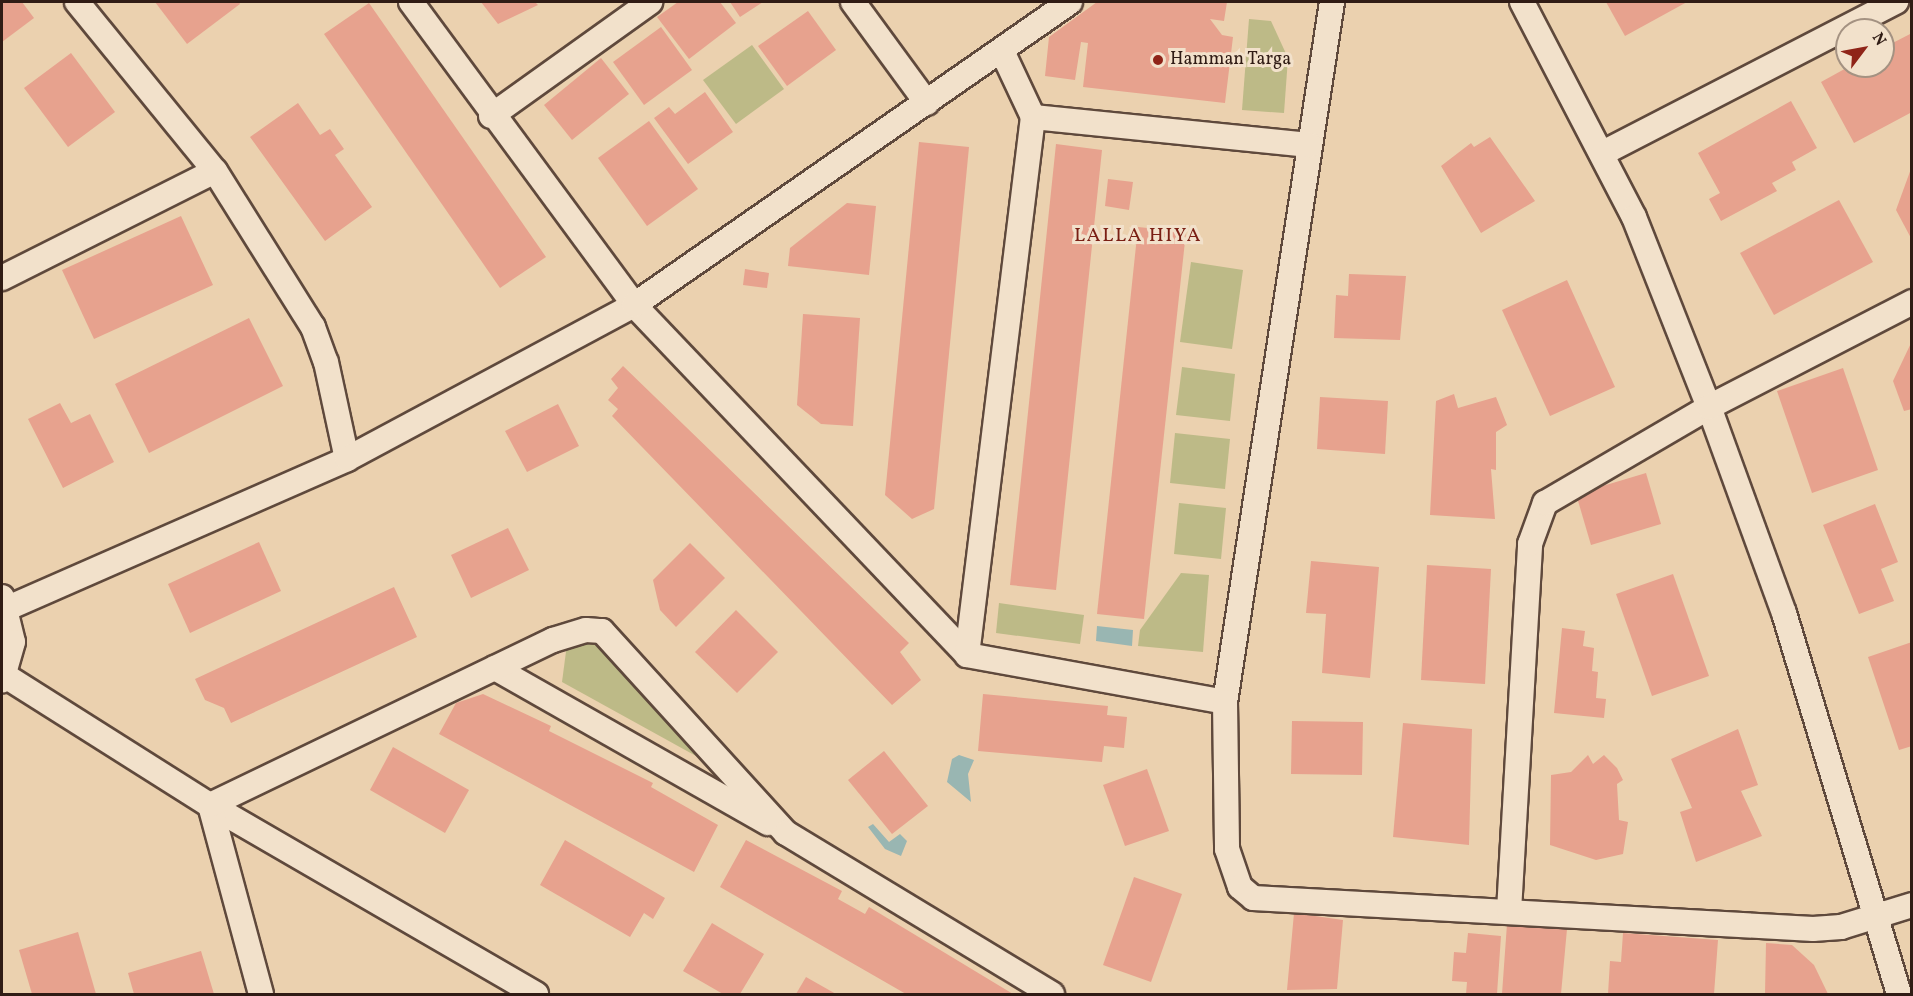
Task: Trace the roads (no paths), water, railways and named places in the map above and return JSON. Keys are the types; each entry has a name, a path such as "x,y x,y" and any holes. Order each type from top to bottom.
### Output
{"street":[{"path":"77,2 215,171 313,327 326,362 347,459"},
{"path":"411,2 491,116 634,305 967,655 1225,702"},
{"path":"491,116 650,2"},
{"path":"853,2 927,103"},
{"path":"536,994 210,805 3,677 13,642 5,603 347,459 634,305 1070,2"},
{"path":"1332,2 1225,702 1227,849 1240,887 1253,898 1813,930 1872,918 1911,905"},
{"path":"1522,2 1603,153 1709,407 1784,613 1872,918 1899,994"},
{"path":"1603,153 1896,2"},
{"path":"967,655 1033,117 1002,51"},
{"path":"1033,117 1310,145"},
{"path":"2,279 215,171"},
{"path":"1509,911 1530,544 1545,503 1709,407 1911,302"},
{"path":"210,805 572,633 602,631 786,833"},
{"path":"495,668 786,833 1052,994"},
{"path":"210,805 261,994"}],"water":[{"path":"1097,626 1133,630 1132,646 1096,641"},
{"path":"959,755 974,760 968,774 971,802 947,782 952,759"},
{"path":"873,824 889,842 900,834 907,841 901,856 885,849 868,827"}],"place":[{"name":"Hamman Targa","path":"1158,60"}],"district":[{"name":"LALLA HIYA","path":"1138,236"}]}
